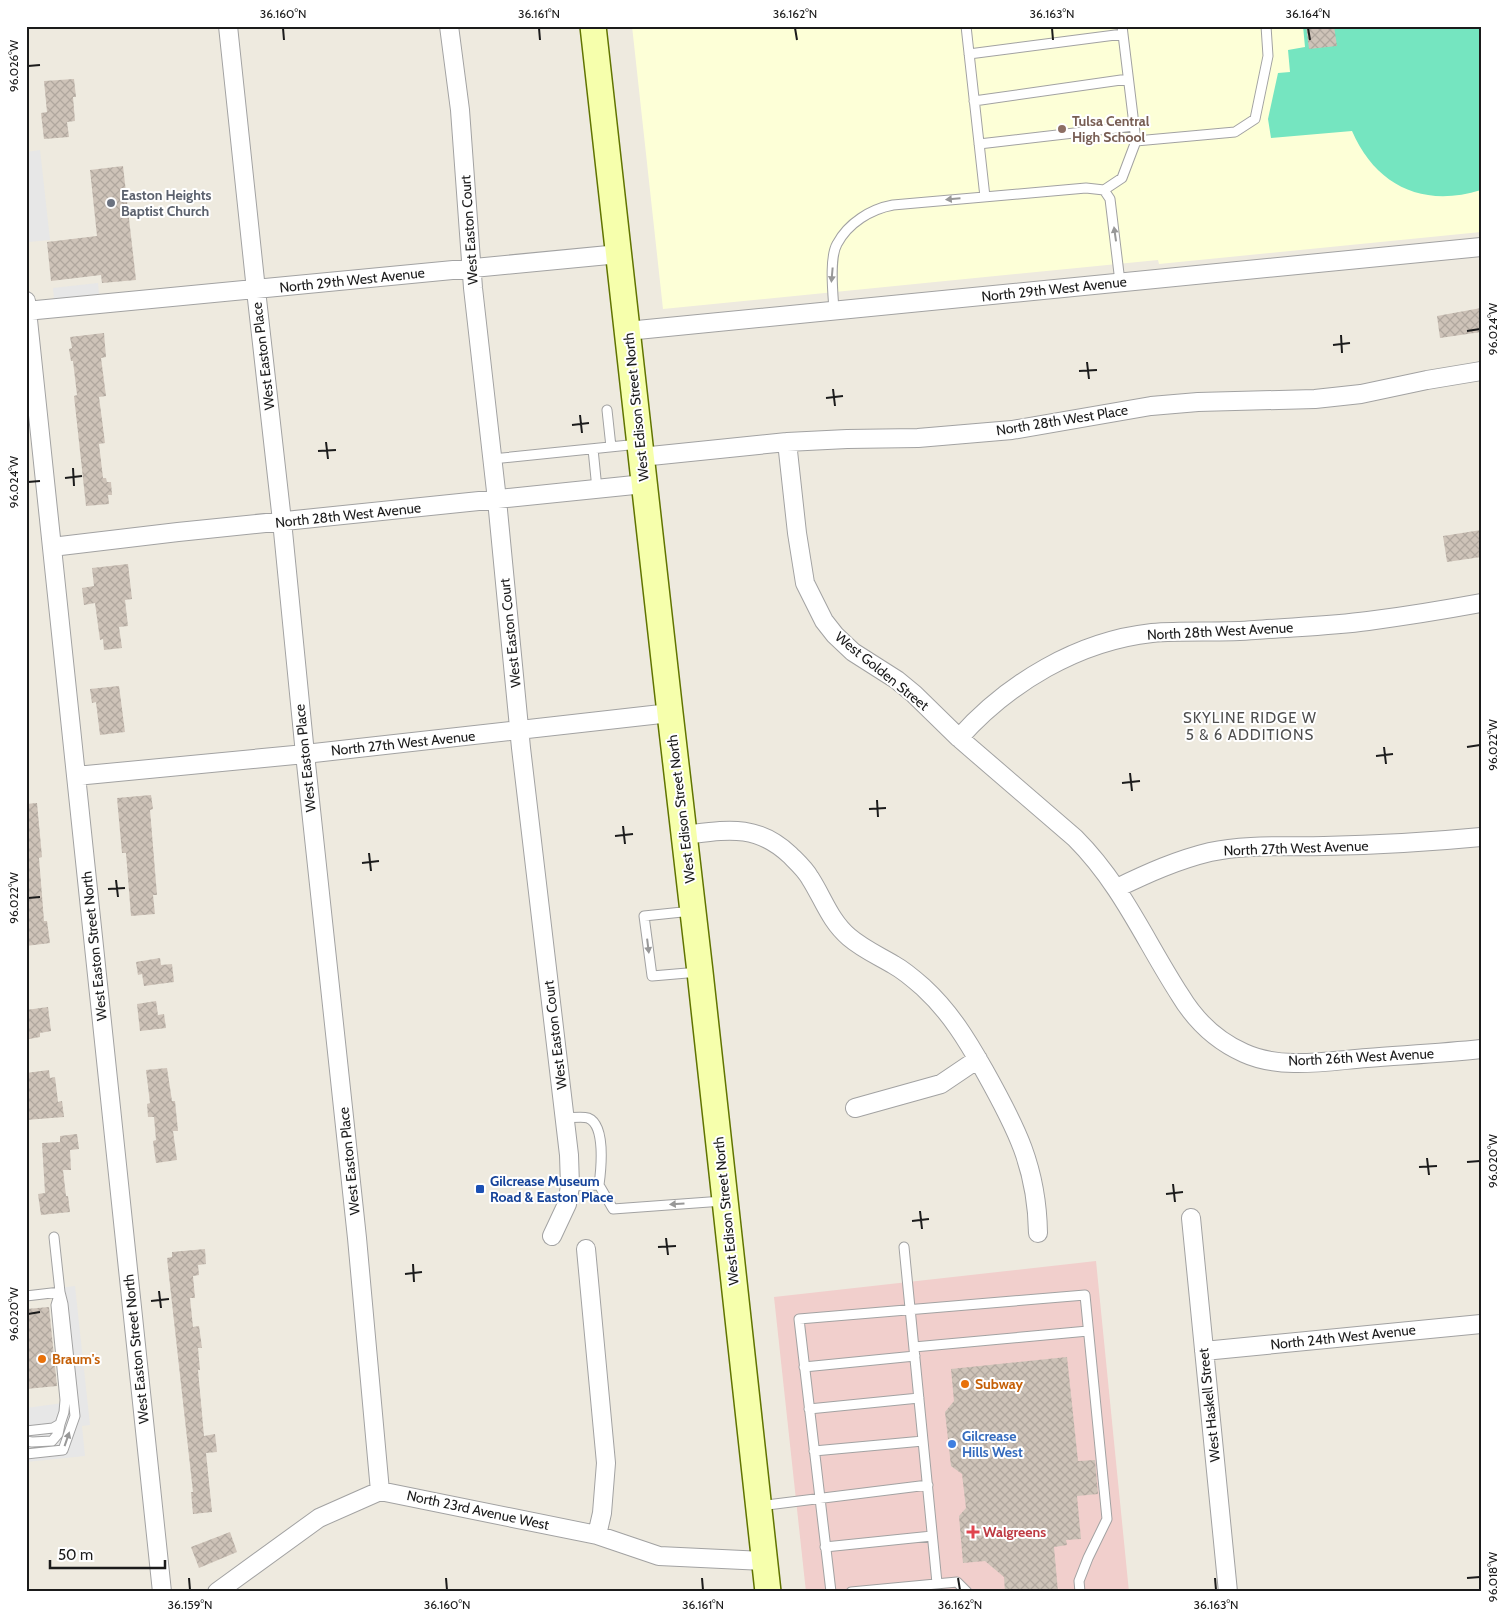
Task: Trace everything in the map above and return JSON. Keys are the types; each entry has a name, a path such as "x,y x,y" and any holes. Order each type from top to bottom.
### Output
{"main road":[{"name":"West Edison Street North","path":"593,26 768,1592"}],"street":[{"name":"West Easton Place","path":"228,26 356,1230 380,1490"},
{"name":"West Easton Court","path":"449,26 460,110 472,267 520,730 569,1155 570,1186 565,1212 552,1236"},
{"name":"North 29th West Avenue","path":"627,331 1481,247"},
{"name":"North 29th West Avenue","path":"27,308 256,290 472,267 619,254"},
{"name":"West Easton Street North","path":"27,308 162,1592"},
{"name":"North 28th West Place","path":"640,451 847,438 918,438 971,434 1012,430 1151,406 1198,402 1315,399 1361,394 1481,371"},
{"name":"West Golden Street","path":"788,442 797,533 805,583 824,621 835,635 853,652 897,680 914,694 959,738 1076,838 1093,856 1117,888"},
{"name":"North 28th West Avenue","path":"52,547 178,532 644,484"},
{"name":"North 28th West Avenue","path":"959,738 977,718 1018,685 1046,668 1104,643 1165,632 1250,630 1368,621 1481,603"},
{"name":"North 27th West Avenue","path":"76,776 305,754 670,713"},
{"path":"684,835 730,830 756,833 782,847 810,877 836,925 850,938 897,966 924,988 960,1028 1009,1114 1021,1141 1038,1205 1038,1233"},
{"name":"North 27th West Avenue","path":"1117,888 1155,869 1212,852 1241,848 1356,846 1481,837"},
{"name":"North 26th West Avenue","path":"1117,888 1180,996 1191,1011 1211,1032 1245,1054 1270,1060 1310,1062 1481,1049"},
{"path":"855,1108 940,1084 978,1059"},
{"name":"West Haskell Street","path":"1190,1218 1228,1592"},
{"path":"586,1249 606,1463 602,1513 597,1535"},
{"name":"North 24th West Avenue","path":"1204,1351 1481,1324"},
{"path":"217,1592 319,1518 380,1490"},
{"name":"North 23rd Avenue West","path":"380,1490 597,1535 659,1556 764,1561"}],"lane":[{"path":"966,26 985,196"},
{"path":"1136,141 1235,132 1255,119 1268,56 1266,26"},
{"path":"834,310 831,279 836,245 850,227 862,217 880,207 894,204 1086,188 1104,190 1122,178 1136,141 1123,30 969,54"},
{"path":"974,101 1128,79"},
{"path":"979,144 1134,126"},
{"path":"1104,190 1110,199 1120,282"},
{"path":"607,410 611,447"},
{"path":"492,459 611,447 640,451"},
{"path":"593,449 597,489"},
{"path":"692,910 644,916 652,976 700,972"},
{"path":"564,1118 587,1117 596,1122 599,1130 602,1168 599,1185 613,1209 725,1201"},
{"path":"570,1186 599,1185"},
{"path":"26,1454 63,1450 75,1416 54,1237"},
{"path":"904,1247 937,1583"},
{"path":"26,1296 60,1292"},
{"path":"26,1441 52,1441 58,1434 64,1412 65,1400 56,1305 60,1292"},
{"path":"831,1592 799,1319 1084,1295 1107,1519 1079,1581 1080,1592"},
{"path":"804,1366 1088,1331"},
{"path":"809,1409 919,1398"},
{"path":"26,1431 53,1428 60,1424"},
{"path":"814,1451 924,1441"},
{"path":"759,1506 928,1485"},
{"path":"825,1547 932,1536"},
{"path":"851,1592 957,1582 967,1592"}],"shaded area":[{"name":"Tulsa Central High School","path":"632,26 1481,26 1481,232 1159,264 1158,260 663,309"},
{"path":"40,150 50,240 28,242 26,226 26,152"},
{"path":"98,283 99,294 54,299 53,288"},
{"name":"Gilcrease Hills West","path":"1096,1261 1129,1592 806,1592 774,1297"},
{"path":"75,1286 90,1425 82,1426 85,1456 26,1462 26,1408 63,1403 51,1289"}],"green space":[{"path":"1303,26 1481,26 1481,190 1460,195 1440,196 1421,194 1404,188 1388,179 1374,166 1362,150 1352,131 1271,138 1268,119 1278,73 1290,72 1288,50 1305,47"}],"building":[{"path":"1306,26 1334,26 1337,46 1309,49"},
{"path":"74,79 76,97 73,97 75,121 67,122 69,137 44,139 41,113 47,112 44,81"},
{"name":"Easton Heights Baptist Church","path":"123,166 136,280 102,283 101,275 51,281 47,242 97,236 90,170"},
{"path":"1481,308 1481,332 1440,338 1437,316"},
{"path":"104,333 106,357 101,358 106,396 99,397 105,443 99,444 103,478 106,478 107,482 111,482 112,495 108,495 109,504 86,506 74,396 77,395 73,361 71,361 69,349 72,348 70,337"},
{"path":"1481,530 1481,557 1447,562 1443,536"},
{"path":"128,564 132,599 125,600 128,626 119,627 122,648 104,650 103,639 100,640 95,603 84,605 82,588 94,586 92,568"},
{"path":"119,686 125,732 100,735 96,702 92,703 90,689"},
{"path":"151,795 153,809 150,810 157,895 153,895 155,914 131,916 126,853 122,853 117,798"},
{"path":"37,803 42,857 39,858 44,921 47,921 50,943 26,946 26,804"},
{"path":"160,958 161,965 172,964 174,982 144,986 142,974 138,975 136,962"},
{"path":"156,1001 158,1015 164,1014 166,1028 140,1031 137,1004"},
{"path":"48,1007 51,1031 40,1033 40,1037 29,1039 26,1010"},
{"path":"167,1068 172,1101 175,1101 178,1131 173,1131 177,1160 156,1163 153,1141 156,1140 154,1117 148,1117 147,1104 150,1103 146,1070"},
{"path":"49,1070 50,1078 55,1077 58,1102 62,1101 64,1117 26,1120 26,1073"},
{"path":"77,1134 79,1149 70,1150 71,1170 63,1170 70,1212 41,1215 38,1194 45,1193 42,1143 60,1142 60,1136"},
{"path":"205,1249 206,1264 198,1265 199,1275 193,1276 195,1298 190,1298 193,1327 199,1326 202,1348 198,1348 200,1370 198,1370 204,1436 215,1434 217,1452 206,1453 212,1512 193,1514 191,1492 193,1492 167,1258 172,1257 172,1252"},
{"name":"Braum's","path":"49,1307 57,1386 26,1389 26,1309"},
{"path":"1067,1357 1078,1461 1095,1460 1098,1494 1077,1496 1081,1539 1066,1540 1067,1545 1054,1547 1058,1592 1005,1592 1004,1577 985,1561 963,1563 959,1516 966,1508 962,1474 951,1466 945,1412 954,1401 951,1369"},
{"path":"230,1532 237,1552 199,1568 191,1547"}],"place":[{"name":"Tulsa Central High School","path":"1062,129"},
{"name":"Easton Heights Baptist Church","path":"111,203"},
{"name":"Gilcrease Museum Road & Easton Place","path":"480,1189"},
{"name":"Braum's","path":"42,1359"},
{"name":"Subway","path":"965,1384"},
{"name":"Gilcrease Hills West","path":"952,1444"},
{"name":"Walgreens","path":"973,1532"}],"district":[{"name":"SKYLINE RIDGE W 5 & 6 ADDITIONS","path":"1250,726"}]}
